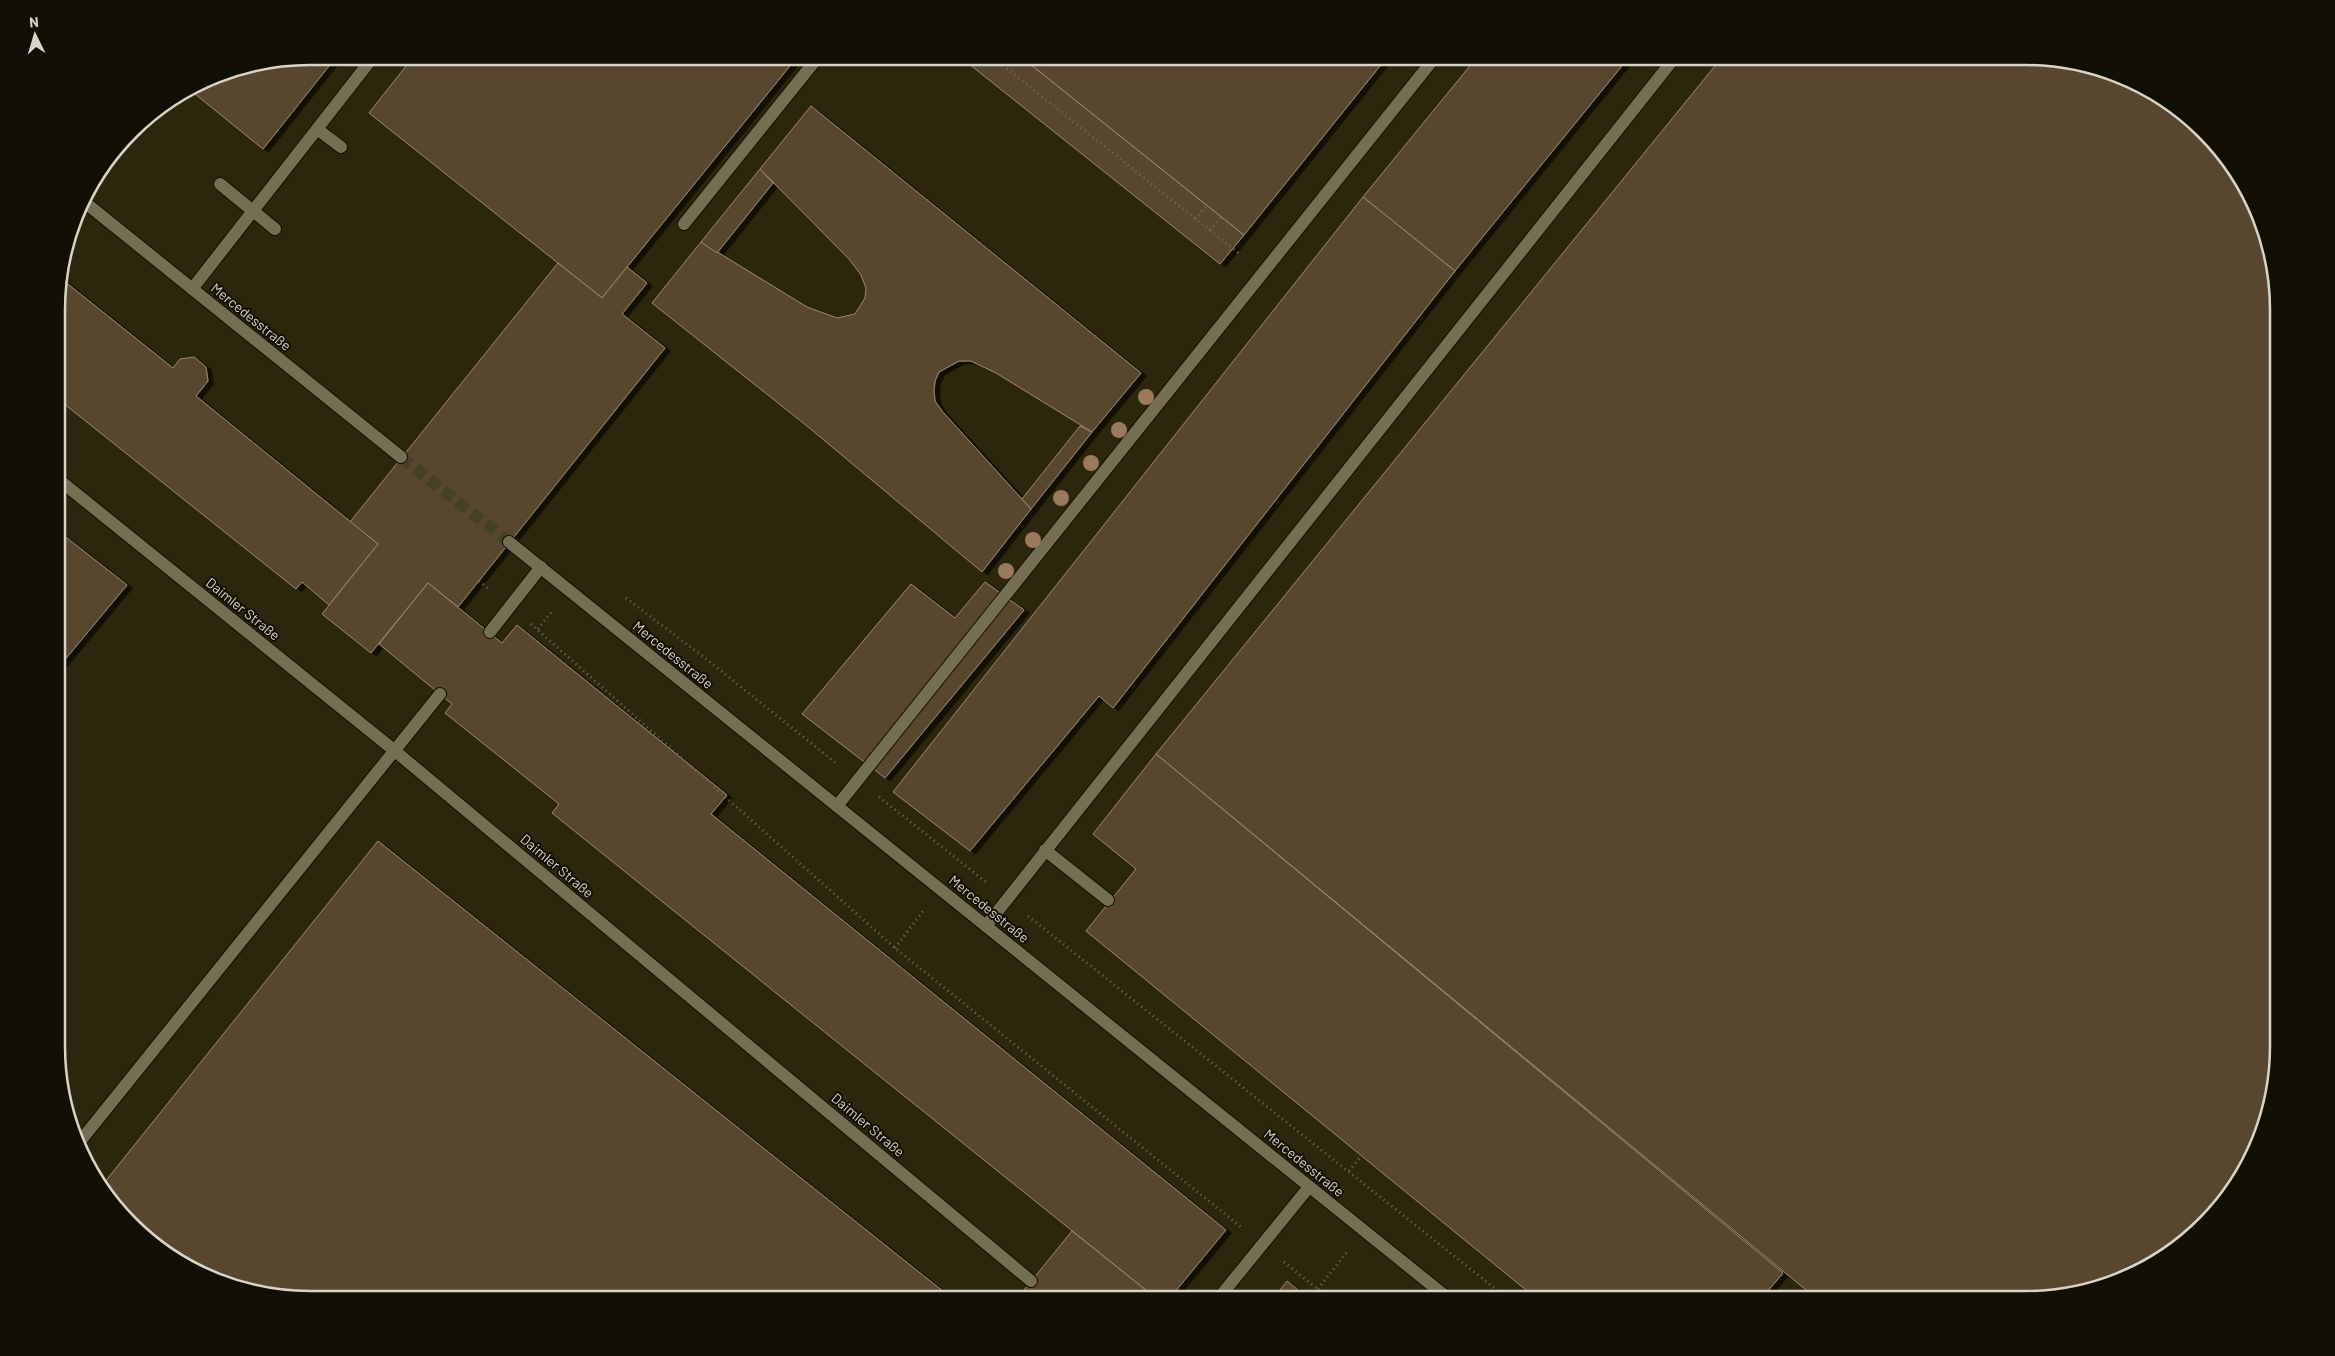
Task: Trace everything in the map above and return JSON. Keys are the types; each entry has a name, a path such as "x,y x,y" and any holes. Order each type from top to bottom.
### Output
{"street":[{"path":"192,289 367,65"},
{"path":"684,224 812,65"},
{"path":"837,806 1429,65"},
{"path":"986,926 1669,65"},
{"path":"317,129 341,147"},
{"path":"220,184 275,229"},
{"name":"Mercedesstraße","path":"89,205 401,457"},
{"name":"Daimler Straße","path":"65,485 395,750 1031,1281"},
{"name":"Mercedesstraße","path":"510,542 1439,1291"},
{"path":"490,632 541,567"},
{"path":"83,1138 440,694"},
{"path":"1045,850 1108,900"},
{"path":"1225,1291 1309,1187"}],"path":[{"path":"1002,65 1264,273"},
{"path":"1196,219 1207,205"},
{"path":"1210,230 1221,217"},
{"path":"618,592 705,658 1498,1291"},
{"path":"538,629 895,948 1320,1291"},
{"path":"1349,1171 1361,1156"}],"building":[{"path":"330,65 263,149 195,94 247,73 278,67"},
{"path":"407,65 791,65 602,298 369,113"},
{"path":"970,65 1031,65 1244,235 1220,264"},
{"path":"1031,65 1381,65 1244,235"},
{"path":"1471,65 1623,65 1455,271 1363,197"},
{"path":"1716,65 2025,65 2057,67 2088,73 2133,90 2174,116 2198,137 2219,161 2245,202 2262,247 2268,278 2270,310 2270,1046 2268,1078 2257,1125 2245,1154 2229,1182 2209,1207 2186,1230 2161,1250 2133,1266 2088,1283 2057,1289 2025,1291 1807,1291 1156,754"},
{"path":"811,106 1141,373 1092,432 996,373 971,361 959,361 939,372 935,381 935,401 1031,509 982,572 807,426 652,303 701,242 807,307 837,318 855,314 865,298 866,288 861,275 849,259 760,169"},
{"path":"760,169 773,183 717,253 701,242"},
{"path":"1363,197 1455,271 1113,708 1099,696 970,851 893,792"},
{"path":"558,263 602,298 627,267 647,283 622,314 665,348 458,607 428,583 371,653 322,614 378,544 350,522"},
{"path":"67,283 173,368 180,359 194,357 206,367 208,381 196,396 378,544 329,605 302,582 296,589 65,405"},
{"path":"1080,426 1092,432 1031,509 1022,499"},
{"path":"65,536 127,585 65,660"},
{"path":"985,582 1024,610 885,778 802,714 911,584 955,618"},
{"path":"428,583 502,643 517,625 727,795 711,814 1226,1230 1176,1291 1147,1291 552,813 559,804 445,713 452,704 379,644"},
{"path":"1156,754 1783,1273 1768,1291 1527,1291 1086,931 1136,869 1093,834"},
{"path":"378,841 943,1291 310,1291 278,1289 231,1278 202,1266 174,1250 137,1219 106,1181"},
{"path":"1072,1231 1147,1291 1023,1291"},
{"path":"1287,1281 1299,1291 1279,1291"}],"tunnel":[{"path":"401,457 509,542"}]}
